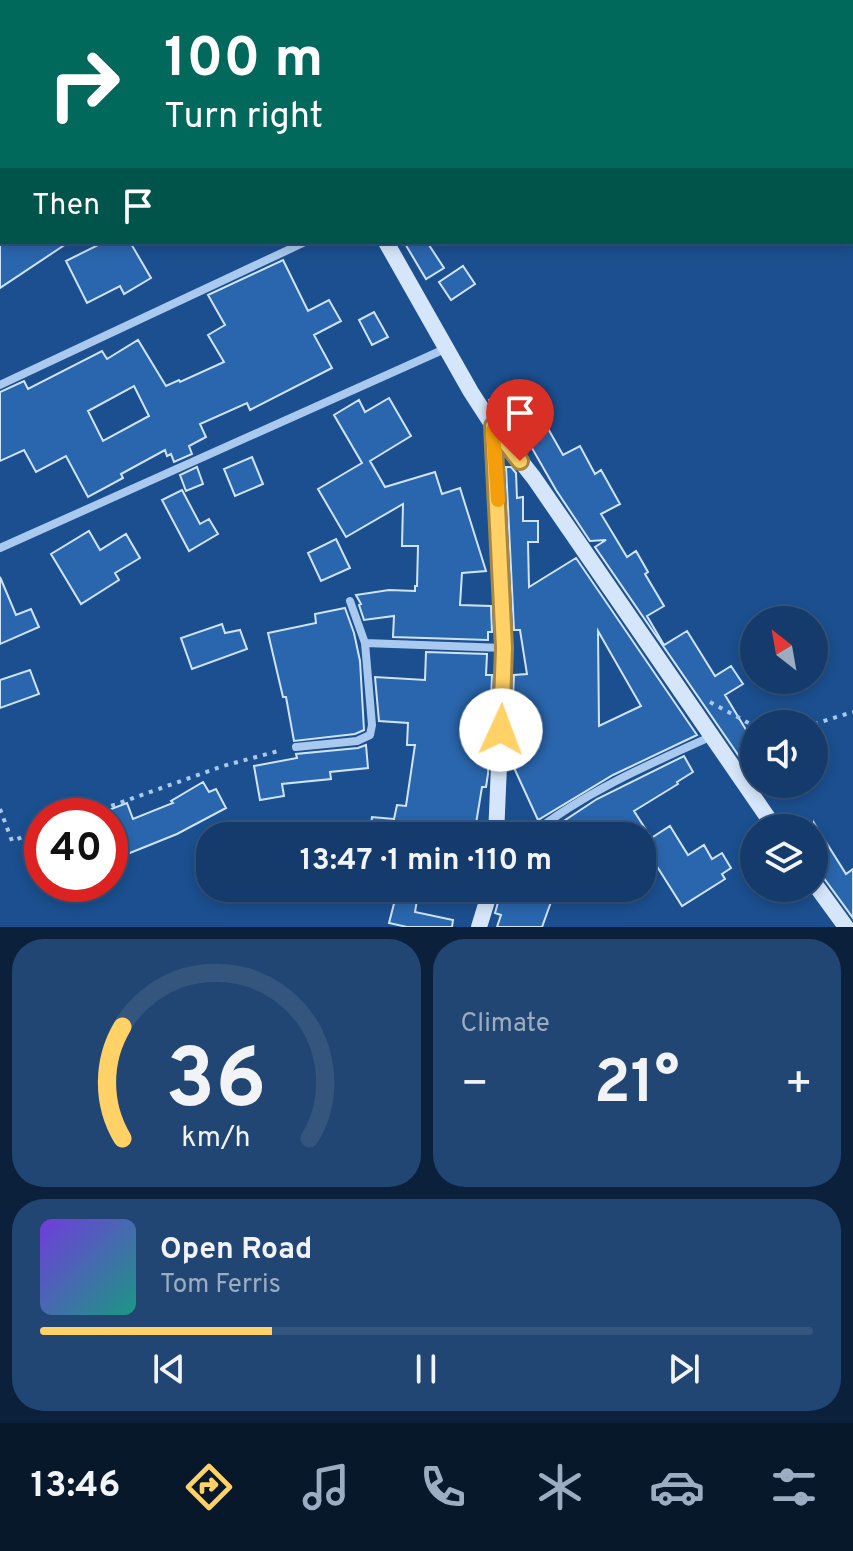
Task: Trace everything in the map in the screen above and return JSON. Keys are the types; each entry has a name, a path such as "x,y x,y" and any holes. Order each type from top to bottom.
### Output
{"street":[{"path":"0,385 301,244"},
{"path":"387,244 493,426 534,478 765,814"},
{"path":"0,548 447,348"},
{"path":"493,426 504,648 497,822"},
{"path":"296,747 357,741 370,735 372,725 365,643 350,601"},
{"path":"365,643 504,648"},
{"path":"550,822 643,766 710,737"},
{"path":"479,927 487,902"},
{"path":"828,902 846,927"}],"path":[{"path":"677,686 740,719"},
{"path":"828,720 853,712"},
{"path":"128,800 223,766 296,747"},
{"path":"0,809 12,841 24,837"}],"building":[{"path":"0,244 66,244 0,288"},
{"path":"100,244 131,244 151,278 124,294 120,286 87,303 66,261"},
{"path":"405,244 428,244 444,268 426,279"},
{"path":"283,260 308,311 329,300 341,321 314,335 332,368 250,410 247,403 200,424 206,437 189,446 192,454 174,462 165,450 121,474 123,478 88,497 66,456 36,472 24,450 0,461 0,392 24,381 28,389 102,351 107,359 138,340 166,386 224,362 208,335 225,325 208,295","holes":["134,386 149,416 103,441 88,411"]},
{"path":"463,266 475,284 451,300 439,282"},
{"path":"374,312 388,337 372,345 359,320"},
{"path":"501,393 525,436 518,440 489,400"},
{"path":"389,398 411,436 370,461 385,487 435,472 442,494 460,488 486,571 462,573 460,605 491,606 492,632 488,632 488,640 393,637 394,616 364,620 356,595 389,590 415,591 418,546 402,546 403,504 346,537 318,489 362,463 334,415 359,400 365,412"},
{"path":"534,404 563,455 580,446 595,474 601,470 620,504 601,514 627,557 636,551 648,572 645,574 664,606 647,616 664,645 687,631 715,676 731,666 740,680 740,686 725,695 740,720 740,758 595,547 606,540 590,541 556,490 513,415"},
{"path":"252,457 263,484 235,496 224,469"},
{"path":"197,467 203,484 186,491 180,475"},
{"path":"506,467 511,467 516,473 517,498 523,497 523,521 538,521 538,542 528,542 529,587 576,558 697,735 613,775 538,820 510,759 514,675 527,674 520,630 514,630","holes":["598,631 641,706 599,726"]},
{"path":"182,490 200,524 209,519 218,534 189,551 162,500"},
{"path":"89,531 100,550 126,534 140,558 115,573 119,580 81,604 51,554"},
{"path":"336,539 350,568 321,581 308,553"},
{"path":"0,577 16,615 31,609 39,627 0,644"},
{"path":"345,608 360,661 364,730 355,734 294,741 286,697 283,697 268,633 316,623 315,614"},
{"path":"222,624 225,633 240,630 247,649 192,669 181,638"},
{"path":"426,652 487,654 486,675 492,675 488,774 486,787 482,787 476,822 371,822 372,817 394,819 397,805 406,806 415,745 407,745 408,723 379,721 375,677 425,680"},
{"path":"30,670 39,694 0,708 0,680"},
{"path":"366,745 368,768 330,772 331,779 282,784 284,796 260,800 254,766 297,758 296,754"},
{"path":"684,756 693,772 634,811 641,822 562,822 597,799"},
{"path":"203,782 209,792 216,789 226,808 177,834 128,854 128,806 133,819 173,803 171,801"},
{"path":"670,826 688,855 704,845 712,859 722,853 731,868 722,874 725,879 682,906 656,869 656,835"},
{"path":"828,845 846,874 853,869 853,918 828,884"},
{"path":"394,902 417,902 415,912 453,920 452,927 407,927 389,923"},
{"path":"498,902 551,902 542,927 497,927 501,915 495,913"}],"slow traffic":[{"path":"493,430 498,500"}],"route":[{"path":"501,730 504,648 493,426 520,461"}]}
